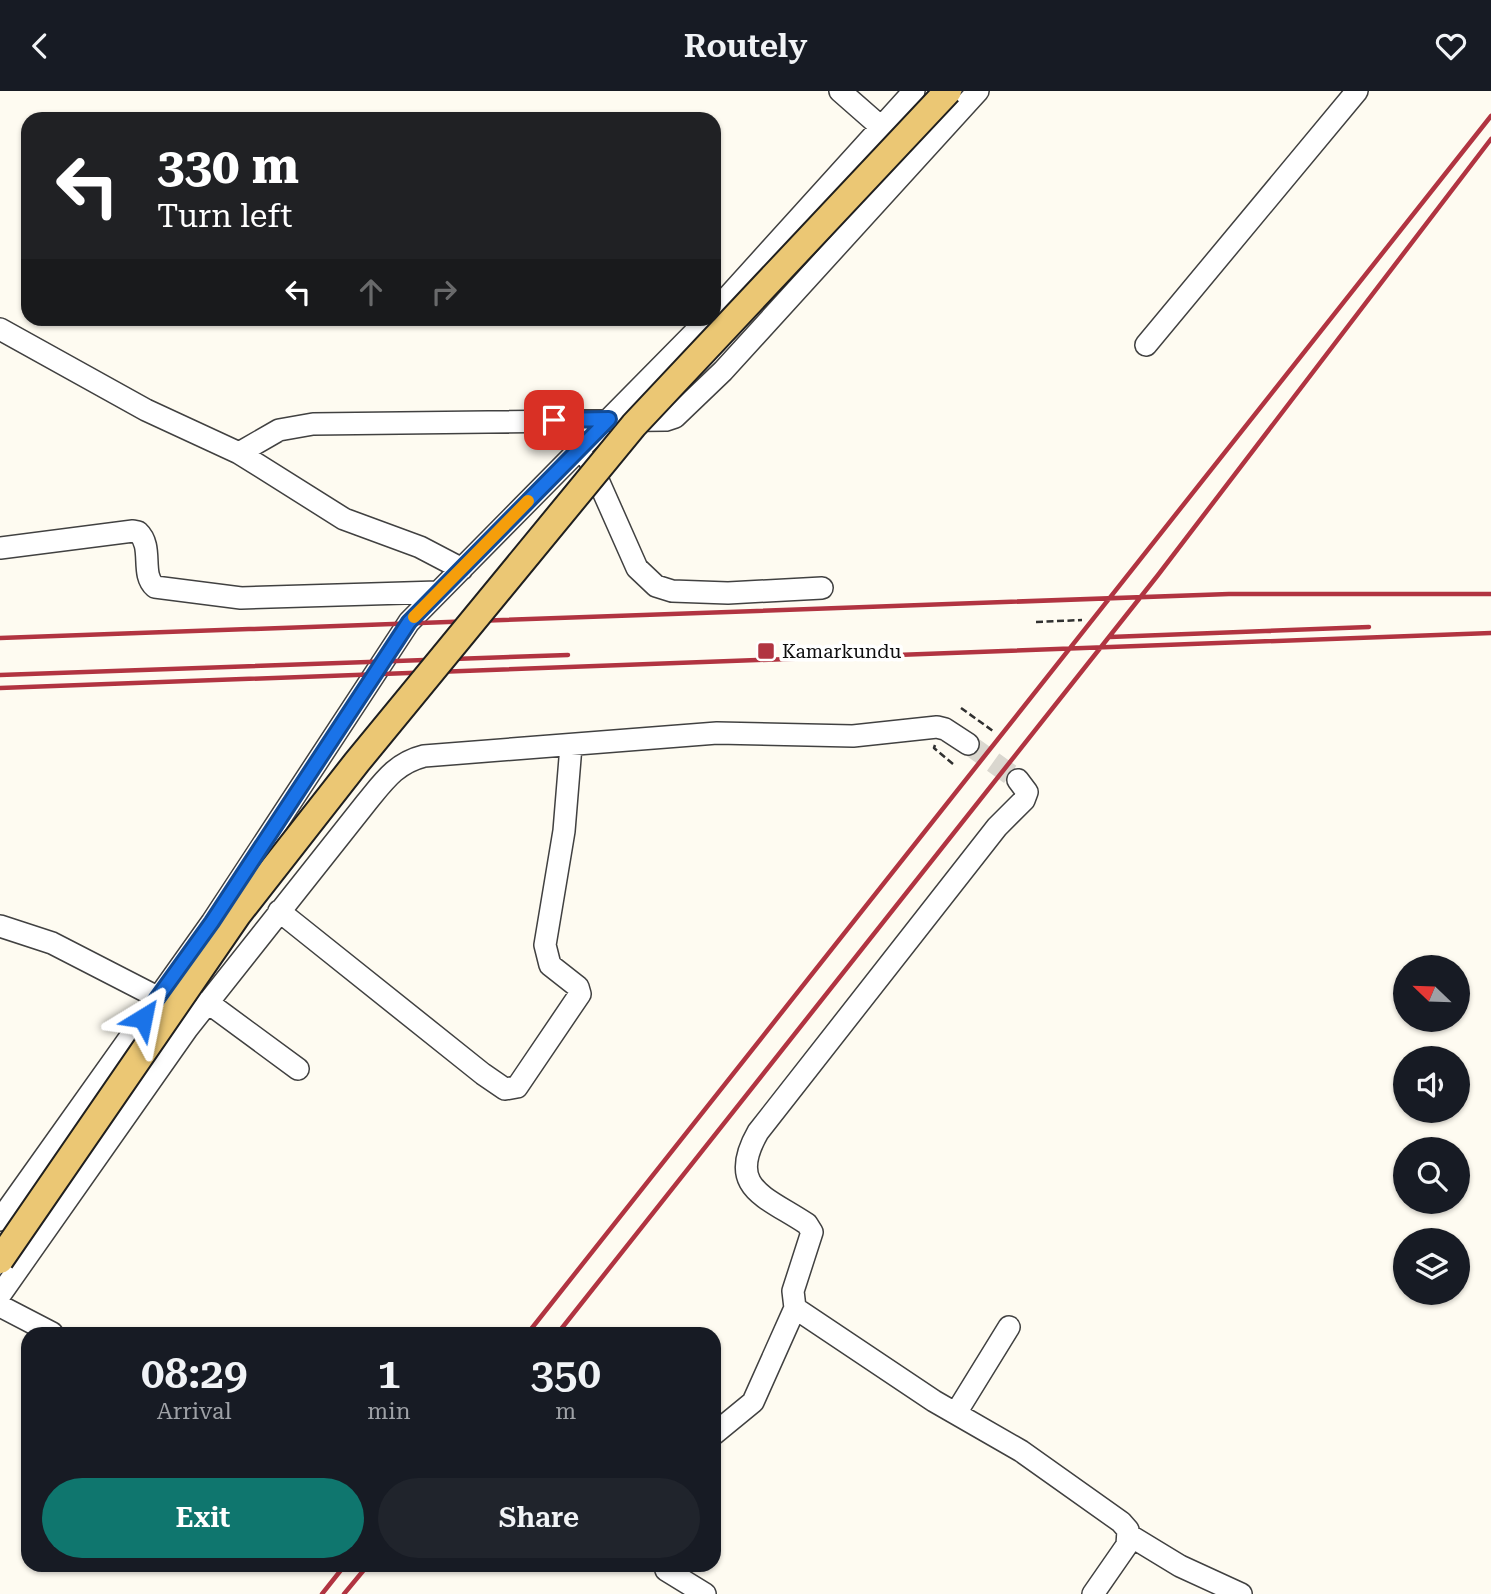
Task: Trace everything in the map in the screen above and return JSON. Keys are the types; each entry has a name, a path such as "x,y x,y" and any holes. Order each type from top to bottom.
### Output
{"main road":[{"path":"0,1260 238,915 339,784 634,425 948,91"}],"street":[{"path":"839,91 881,127"},
{"path":"721,304 914,91"},
{"path":"239,453 279,430 313,424 666,420 685,411 978,91"},
{"path":"1146,345 1357,91"},
{"path":"0,1220 212,922 382,659 409,622 701,326"},
{"path":"0,329 146,410 239,453 344,519 420,547 462,569"},
{"path":"583,445 637,568 656,586 672,591 728,593 822,588"},
{"path":"0,548 132,531 138,532 145,540 149,581 155,587 241,599 438,592"},
{"path":"0,1295 207,1002 393,770 407,760 424,756 717,733 853,736 937,727 968,744"},
{"path":"279,911 483,1074 505,1089 517,1087 580,994 578,987 550,965 545,944 564,831 571,746"},
{"path":"721,1428 753,1402 795,1308 793,1291 812,1232 807,1224 749,1182 744,1168 746,1153 758,1132 997,827 1024,800 1027,792 1017,780"},
{"path":"0,926 52,943 157,997"},
{"path":"207,1002 298,1069"},
{"path":"0,1306 40,1327"},
{"path":"795,1308 934,1402 1021,1451 1121,1522 1129,1535 1180,1566 1241,1594"},
{"path":"956,1413 1010,1327"},
{"path":"1093,1594 1127,1545 1129,1535"},
{"path":"669,1572 705,1594"}],"path":[{"path":"1036,622 1082,620"},
{"path":"961,708 993,731"},
{"path":"941,737 934,748 953,764"}],"tunnel":[{"path":"968,744 1018,780"}],"railway":[{"path":"533,1327 1491,116"},
{"path":"563,1327 1158,575 1491,139"},
{"path":"0,638 1229,594 1491,594"},
{"path":"1110,637 1369,627"},
{"path":"0,688 1491,633"},
{"path":"0,675 568,655"},
{"path":"322,1594 339,1572"},
{"path":"344,1594 362,1572"}],"slow traffic":[{"path":"414,617 528,501"}],"place":[{"name":"Kamarkundu","path":"766,651"}],"route":[{"path":"143,1018 212,922 373,672 409,622 609,419 554,420"}]}
